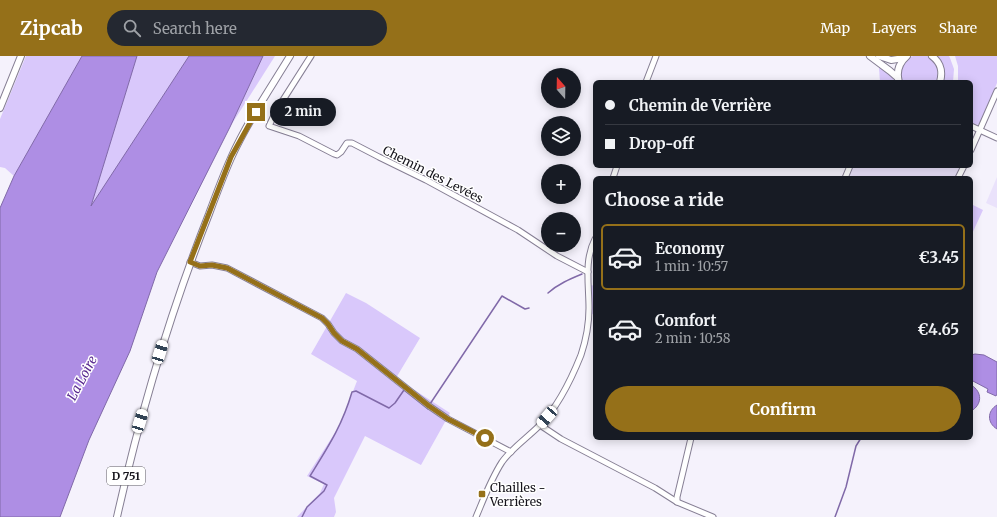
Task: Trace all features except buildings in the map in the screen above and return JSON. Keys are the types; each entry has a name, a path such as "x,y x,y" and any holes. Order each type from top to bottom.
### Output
{"main road":[{"path":"0,108 22,56"},
{"name":"D 751","path":"117,517 136,435 169,324 190,262 231,157 249,122 290,56"},
{"path":"870,56 890,71 898,80"},
{"path":"879,56 891,60 906,57"},
{"path":"898,80 899,67 906,57"},
{"path":"934,57 941,70 940,80"}],"street":[{"name":"Chemin des Levées","path":"311,56 268,126 299,136 337,155 347,143 352,143 426,180 518,230 557,256 588,272"},
{"path":"647,80 656,56"},
{"path":"973,146 997,90"},
{"path":"973,127 997,138"},
{"path":"476,517 496,472 511,452 540,425 554,406 571,378 587,335 589,308 588,272 590,251 593,244"},
{"path":"190,262 200,266 212,265 227,268 322,318 342,341 357,349 429,406 448,419 511,452"},
{"path":"540,425 579,449 655,488 677,502 713,517"},
{"path":"677,502 677,496 691,440"}],"shaded area":[{"path":"26,56 82,56 14,176 5,168 0,167 0,119"},
{"path":"137,56 189,56 90,208"},
{"path":"263,56 275,56 230,127"},
{"path":"913,56 927,56 931,58 937,67 936,80 902,80 900,74 902,67 909,58"},
{"path":"937,56 949,56 954,69 953,80 943,80"},
{"path":"955,56 997,56 997,83 978,125 973,124 973,80 958,80 958,66"},
{"path":"881,66 893,77 894,80 880,80 879,68"},
{"path":"852,168 959,168 956,176 849,176"},
{"path":"997,177 997,208 986,203"},
{"path":"973,205 983,210 973,232"},
{"path":"591,285 593,286 592,314"},
{"path":"346,293 366,303 420,338 396,378 450,413 421,465 365,436 334,498 336,512 334,517 297,517 320,493 324,484 307,476 340,425 357,381 311,354"}],"water":[{"name":"La Loire","path":"82,56 137,56 91,206 189,56 263,56 230,127 157,272 130,351 89,440 60,517 0,517 0,208 14,176"},
{"path":"973,354 984,355 997,362 996,396 987,392 988,389 973,381"},
{"path":"973,386 978,391 980,398 973,410"},
{"path":"997,405 997,429 991,424 990,414 991,410"}],"waterway":[{"path":"548,293 560,284 582,274"},
{"path":"430,404 502,296 525,309 529,308"},
{"path":"302,517 307,507 324,491 327,485 310,476 329,446 344,415 352,392 356,391 389,408 395,403 404,390 428,409"},
{"path":"835,517 846,487 856,446 860,440"}],"place":[{"name":"Chailles - Verrières","path":"482,494"}],"route":[{"path":"256,112 249,122 231,157 190,262 200,266 212,265 227,268 322,318 342,341 357,349 429,406 448,419 485,438"}]}
